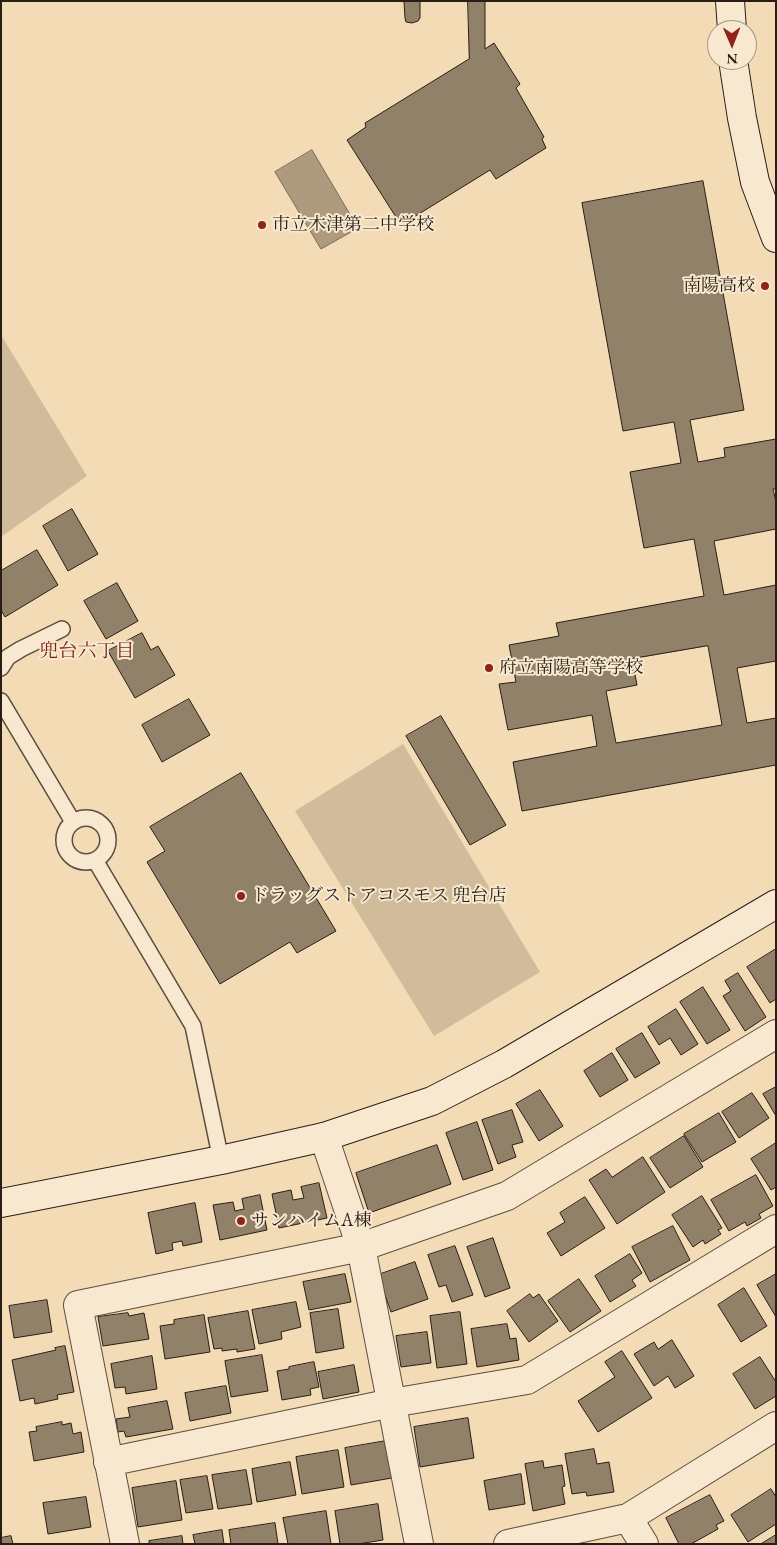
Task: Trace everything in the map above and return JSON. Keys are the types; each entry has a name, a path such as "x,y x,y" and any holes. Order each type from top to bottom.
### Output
{"street":[{"path":"730,1 731,20"},
{"path":"735,70 755,182 776,238"},
{"path":"1,1203 324,1138 432,1101 504,1064 776,904"},
{"path":"125,1544 78,1304 361,1247 507,1196 776,1034"},
{"path":"324,1138 361,1247 419,1544"},
{"path":"108,1462 392,1403 527,1380 776,1229"},
{"path":"508,1544 628,1518 774,1431"},
{"path":"628,1518 644,1544"}],"lane":[{"path":"1,668 8,657 14,653 62,629"},
{"path":"1,701 73,822"},
{"path":"83,818 93,819 102,824 108,834 108,844 104,854 95,860 85,862 76,859 68,853 64,837 67,828 73,822 83,818"},
{"path":"95,860 193,1026 221,1160"}],"shaded area":[{"path":"312,150 358,228 321,249 275,172"},
{"path":"1,335 87,476 1,537"},
{"path":"403,744 540,972 434,1036 295,811"}],"building":[{"path":"363,1 420,1 420,18 412,23 406,22 404,2"},
{"path":"468,1 485,1 485,49 494,43 520,84 516,88 544,137 542,139 546,148 496,179 490,170 401,225 347,140 366,127 365,123 469,59"},
{"path":"703,181 744,410 690,420 698,462 725,457 724,448 776,439 776,489 773,489 776,502 776,529 714,541 724,595 776,585 776,661 737,668 747,723 776,718 776,765 522,811 513,762 597,746 592,715 508,730 499,684 516,682 509,645 559,636 556,623 704,596 694,539 644,548 630,472 681,463 674,422 623,431 582,203","holes":["708,646 722,725 616,743 606,691 637,685 632,659"]},
{"path":"72,509 98,554 68,571 43,526"},
{"path":"37,550 58,585 5,617 1,610 1,571"},
{"path":"117,583 138,621 106,639 84,601"},
{"path":"142,633 151,650 158,646 175,675 135,698 108,651"},
{"path":"189,699 210,735 162,762 142,725"},
{"path":"441,716 506,825 470,845 406,736"},
{"name":"ドラッグストアコスモス 兜台店","path":"241,773 336,931 297,953 290,942 220,984 147,862 165,851 150,827"},
{"path":"776,949 776,999 770,1003 747,967"},
{"path":"738,973 766,1017 745,1031 723,996 731,991 725,981"},
{"path":"703,987 730,1030 707,1044 680,1002"},
{"path":"676,1009 698,1044 681,1055 670,1038 659,1045 648,1027"},
{"path":"642,1033 660,1063 635,1078 616,1049"},
{"path":"612,1053 628,1080 600,1097 584,1071"},
{"path":"776,1087 776,1116 763,1094"},
{"path":"540,1090 563,1126 539,1141 516,1104"},
{"path":"752,1093 769,1118 739,1138 722,1112"},
{"path":"512,1110 523,1142 512,1145 516,1157 498,1164 482,1120"},
{"path":"719,1113 736,1142 702,1162 684,1134"},
{"path":"477,1122 493,1170 463,1180 446,1133"},
{"path":"684,1136 703,1167 670,1188 650,1158"},
{"path":"776,1143 776,1187 771,1190 751,1159"},
{"path":"437,1145 451,1184 369,1213 356,1173"},
{"path":"643,1157 665,1192 617,1224 589,1180 606,1169 612,1177"},
{"path":"756,1175 773,1206 759,1214 761,1218 747,1226 745,1222 729,1231 711,1200"},
{"path":"319,1183 327,1218 279,1228 272,1194 291,1190 293,1200 304,1198 301,1187"},
{"name":"サンハイムA棟","path":"260,1195 267,1230 220,1240 213,1205 233,1202 235,1211 244,1209 242,1199"},
{"path":"702,1196 722,1228 718,1230 721,1234 705,1244 703,1240 693,1247 672,1215"},
{"path":"585,1197 605,1228 561,1256 547,1233 565,1222 560,1213"},
{"path":"195,1203 202,1242 183,1246 182,1241 172,1243 173,1250 156,1254 148,1213"},
{"path":"673,1226 690,1260 650,1282 632,1247"},
{"path":"493,1238 510,1288 485,1297 467,1247"},
{"path":"455,1246 473,1295 452,1302 446,1285 439,1287 428,1255"},
{"path":"630,1254 642,1273 632,1280 636,1286 610,1302 595,1276"},
{"path":"415,1262 428,1299 391,1312 378,1275"},
{"path":"345,1274 351,1302 309,1310 303,1282"},
{"path":"776,1274 776,1317 757,1285"},
{"path":"579,1279 601,1311 570,1332 548,1301"},
{"path":"744,1288 767,1326 741,1342 718,1305"},
{"path":"530,1294 533,1298 539,1294 558,1321 529,1342 507,1311"},
{"path":"47,1300 52,1332 14,1338 9,1306"},
{"path":"296,1302 301,1327 281,1332 282,1339 259,1344 252,1310"},
{"path":"338,1309 344,1348 316,1353 310,1313"},
{"path":"248,1311 255,1349 237,1352 237,1349 222,1351 222,1348 214,1349 208,1318"},
{"path":"460,1312 467,1364 437,1368 430,1316"},
{"path":"128,1313 129,1316 144,1313 149,1339 103,1346 98,1317"},
{"path":"204,1315 210,1352 165,1359 160,1326 174,1324 174,1320"},
{"path":"507,1324 510,1339 516,1338 519,1360 477,1367 471,1329"},
{"path":"427,1332 431,1363 401,1367 396,1336"},
{"path":"672,1340 694,1376 675,1388 668,1376 654,1386 634,1354 654,1342 658,1349"},
{"path":"65,1346 74,1392 57,1395 58,1399 35,1404 34,1398 20,1401 12,1360 56,1350 55,1348"},
{"path":"622,1351 652,1398 598,1432 578,1401 615,1377 605,1362"},
{"path":"262,1355 268,1391 231,1397 225,1361"},
{"path":"152,1356 157,1389 126,1394 125,1387 115,1388 111,1364"},
{"path":"760,1357 776,1382 776,1396 755,1409 733,1374"},
{"path":"314,1362 319,1387 310,1389 311,1395 282,1400 277,1371"},
{"path":"354,1365 359,1392 323,1399 318,1372"},
{"path":"226,1386 231,1413 190,1421 185,1393"},
{"path":"167,1401 173,1429 126,1437 124,1431 118,1432 116,1419 130,1417 128,1408"},
{"path":"468,1418 474,1458 420,1467 414,1427"},
{"path":"62,1422 62,1425 71,1423 73,1434 81,1432 84,1452 34,1461 29,1432 37,1431 36,1427"},
{"path":"386,1441 392,1478 351,1485 345,1448"},
{"path":"594,1449 597,1464 609,1462 614,1492 587,1496 586,1492 572,1494 565,1454"},
{"path":"338,1450 344,1487 302,1494 296,1457"},
{"path":"543,1461 544,1468 562,1465 565,1486 562,1487 565,1504 533,1511 525,1464"},
{"path":"290,1462 296,1495 257,1502 252,1469"},
{"path":"246,1470 252,1504 218,1509 212,1475"},
{"path":"521,1474 525,1504 489,1510 484,1481"},
{"path":"207,1476 213,1509 186,1513 180,1480"},
{"path":"176,1481 182,1520 138,1527 132,1488"},
{"path":"771,1489 776,1497 776,1524 748,1542 731,1515"},
{"path":"710,1495 724,1521 716,1525 718,1529 691,1544 679,1544 666,1518"},
{"path":"86,1497 91,1527 48,1534 43,1503"},
{"path":"378,1504 383,1540 358,1544 340,1544 335,1511"},
{"path":"326,1511 331,1544 288,1544 283,1518"},
{"path":"275,1523 278,1544 231,1544 229,1530"},
{"path":"222,1530 224,1544 195,1544 193,1535"},
{"path":"776,1535 776,1544 761,1544"},
{"path":"11,1536 13,1544 1,1544 1,1538"},
{"path":"182,1536 183,1544 149,1544 149,1541"}],"place":[{"name":"市立木津第二中学校","path":"262,225"},
{"name":"南陽高校","path":"765,286"},
{"name":"府立南陽高等学校","path":"489,668"},
{"name":"ドラッグストアコスモス 兜台店","path":"241,896"},
{"name":"サンハイムA棟","path":"241,1221"}],"district":[{"name":"兜台六丁目","path":"87,652"}]}
